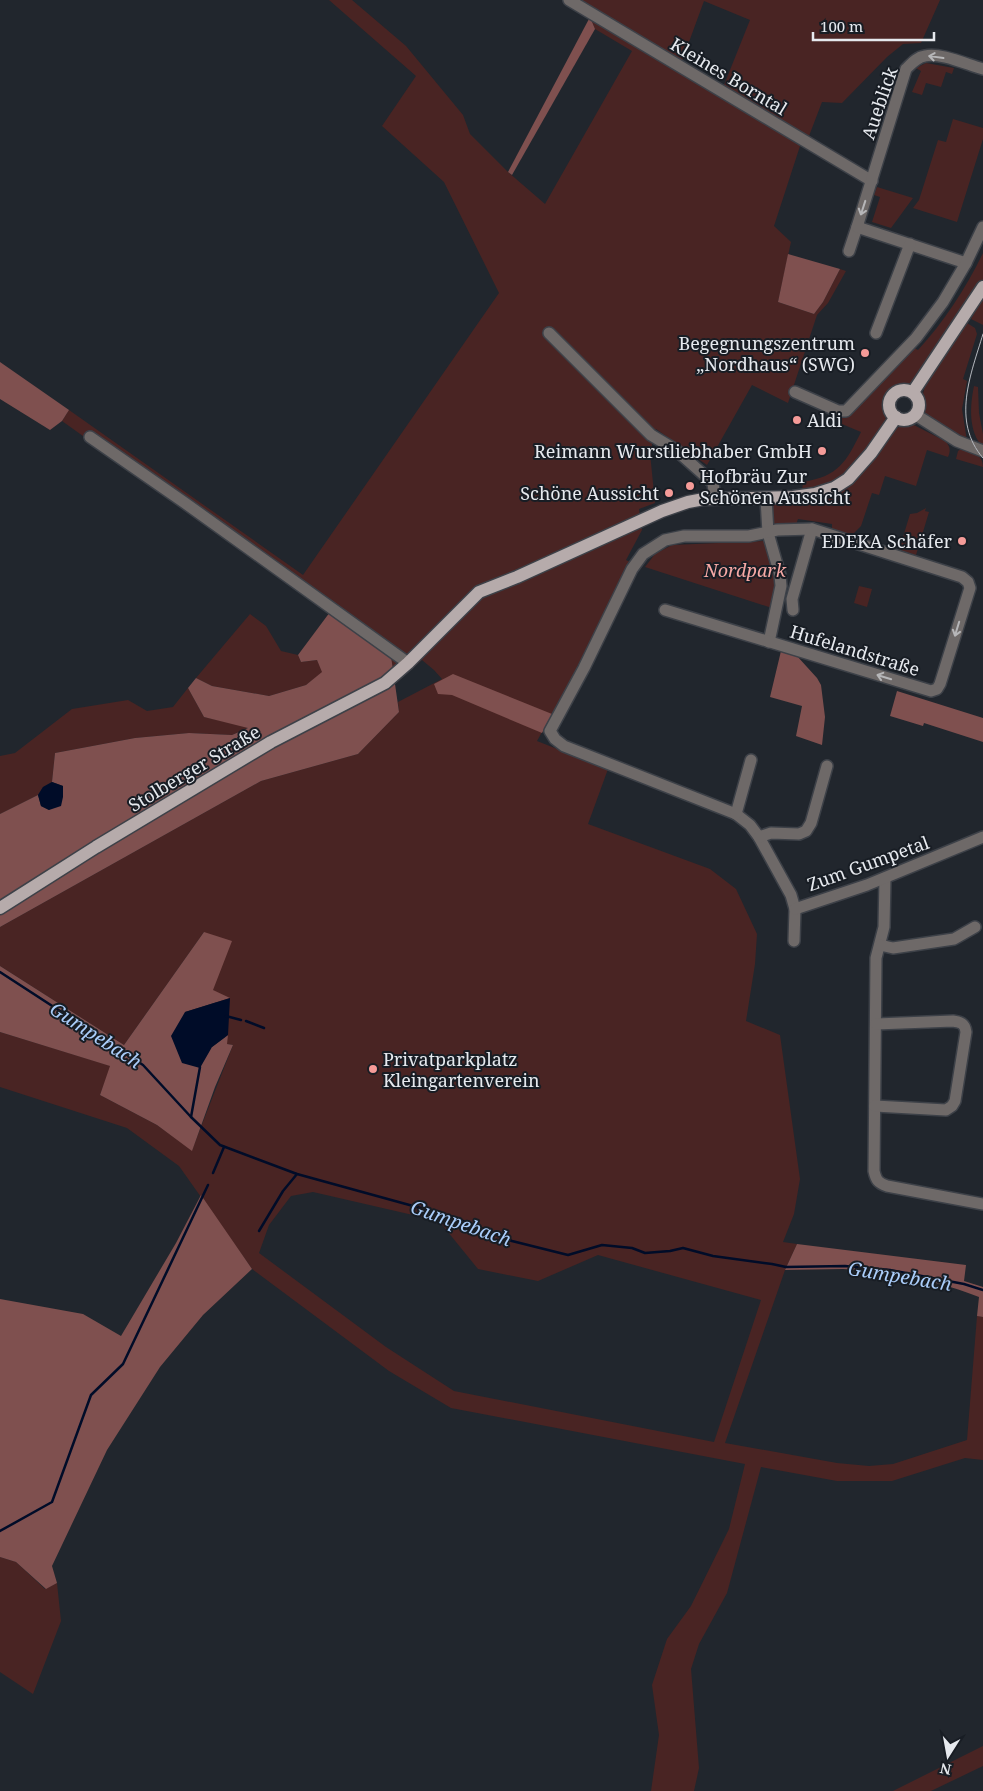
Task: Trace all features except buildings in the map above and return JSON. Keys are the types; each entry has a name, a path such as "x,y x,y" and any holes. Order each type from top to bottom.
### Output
{"main road":[{"path":"913,392 983,287"},
{"path":"903,389 913,392 919,400 920,406 916,415 908,420 896,417 890,409 889,403 893,394 903,389"},
{"name":"Stolberger Straße","path":"0,908 96,847 271,742 385,683 408,663 479,592 517,577 662,511 688,502 815,494 834,488 848,479 871,453 896,417"}],"street":[{"name":"Kleines Borntal","path":"569,0 872,181"},
{"name":"Aueblick","path":"849,251 906,70 914,60 926,55 940,56 983,69"},
{"path":"857,227 966,263"},
{"path":"795,392 838,411 846,411 916,338 948,296 983,227"},
{"path":"876,333 910,244"},
{"path":"550,332 651,435 676,450 713,483 716,499"},
{"path":"916,415 957,441 983,452"},
{"path":"90,437 408,663"},
{"name":"Hufelandstraße","path":"766,498 768,533 782,586 769,642"},
{"path":"795,909 790,895 760,837 750,825 736,814 564,746 554,740 550,731 584,668 632,569 643,554 665,540 675,537 749,536 790,529 812,529"},
{"name":"Hufelandstraße","path":"665,610 931,691 937,689 940,684 970,588 968,582 962,577 812,529 792,599 793,610"},
{"path":"736,814 751,760"},
{"path":"760,837 771,833 799,834 806,831 811,822 827,766"},
{"name":"Zum Gumpetal","path":"794,941 795,909 885,878 983,837"},
{"path":"885,878 884,928 876,958 874,1171 876,1179 880,1184 983,1204"},
{"path":"880,945 893,948 954,938 975,927"},
{"path":"875,1106 946,1110 952,1106 955,1101 966,1032 961,1022 953,1021 876,1024"}],"green space":[{"path":"329,0 352,0 406,46 463,115 470,134 508,172 545,204 632,51 595,29 590,17 563,0 940,0 921,43 903,44 887,57 842,103 822,102 809,136 801,143 774,226 791,242 778,302 814,314 823,302 840,269 846,271 828,303 817,315 788,403 752,385 707,465 656,429 650,453 655,503 639,509 642,530 626,560 630,562 567,687 537,741 608,769 588,824 710,869 736,889 757,934 755,964 746,1021 780,1035 800,1179 794,1214 783,1242 797,1244 785,1270 725,1443 837,1463 869,1466 893,1464 967,1440 977,1316 983,1317 983,1460 965,1458 892,1481 837,1481 761,1467 727,1593 699,1644 691,1669 699,1768 694,1791 651,1791 659,1735 652,1685 667,1639 691,1606 729,1529 745,1464 451,1408 389,1371 252,1269 179,1166 127,1128 0,1087 0,1032 111,1066 100,1095 157,1125 192,1150 233,1045 227,1044 213,990 204,932 124,1045 0,966 0,927 261,781 358,754 399,712 398,702 442,679 422,660 395,684 391,656 62,421 69,410 303,575 499,293 444,182 382,126 416,76","holes":["704,1 750,20 724,85 682,61","313,1192 439,1221 478,1269 538,1281 598,1255 761,1300 714,1442 454,1391 386,1347 259,1253 269,1225 291,1196"]},
{"path":"926,63 954,68 952,74 946,72 941,87 926,83 922,95 912,92 921,71 916,68"},
{"path":"953,119 983,128 983,139 957,222 913,208 919,200 938,140 946,142"},
{"path":"877,187 913,198 891,228 872,222 880,197 874,195"},
{"path":"983,253 983,280 919,374 911,383 892,390 885,405 888,413 882,428 854,467 833,483 802,491 803,482 825,476 840,466 856,443 861,432 837,422 842,412 912,347 918,350 928,339 954,304"},
{"path":"983,298 983,325 971,319"},
{"path":"967,323 975,328 977,334 963,379 967,381 962,409 967,441 928,416 923,406 923,395 934,368"},
{"path":"974,386 978,387 983,447 975,434 971,418"},
{"path":"910,423 945,441 949,448 948,457 927,450 916,486 885,476 879,495 872,493 861,526 852,535 832,530 832,524 798,519 795,527 776,526 770,521 771,506 783,501 804,500 828,488 868,462 878,453 897,428"},
{"path":"961,449 979,456 983,467 956,459 958,451"},
{"path":"926,508 925,511 929,512 916,555 899,550 910,514 917,513"},
{"name":"Nordpark","path":"765,541 778,583 772,608 645,567 655,554 672,545"},
{"path":"859,586 872,589 867,607 854,603"},
{"path":"250,614 266,626 281,651 298,655 301,662 317,660 323,672 306,685 269,696 212,686 196,678"},
{"path":"188,688 204,717 249,727 232,735 189,733 135,738 55,753 52,782 43,787 38,795 0,814 0,756 15,753 72,709 128,700 147,711 173,707"},
{"path":"0,1557 16,1562 45,1589 57,1583 61,1621 33,1694 0,1672"},
{"path":"983,1746 983,1766 931,1791 893,1791"}],"shaded area":[{"path":"590,17 595,29 512,175 508,172"},
{"path":"788,254 840,269 823,302 814,314 778,302"},
{"path":"0,362 69,410 62,421 50,430 0,399"},
{"path":"330,612 391,656 399,712 358,754 261,781 0,927 0,814 38,795 41,806 49,810 63,786 52,782 55,753 135,738 189,733 232,735 248,728 204,717 188,688 196,678 212,686 269,696 306,685 322,672 317,660 301,662 298,655"},
{"path":"781,651 797,656 821,685 825,717 822,745 796,736 802,706 770,697"},
{"path":"453,674 552,714 542,733 452,695 438,694 434,684"},
{"path":"897,691 983,718 983,742 924,723 923,726 890,716"},
{"path":"204,932 232,941 213,990 230,998 185,1012 212,1047 228,1035 227,1044 233,1045 215,1087 192,1151 157,1125 100,1095 110,1066 0,1032 0,966 124,1045"},
{"path":"201,1195 252,1269 203,1315 160,1367 107,1450 52,1566 57,1583 46,1589 16,1562 0,1557 0,1299 83,1314 121,1336 176,1243"},
{"path":"797,1244 966,1265 964,1281 983,1287 983,1317 977,1316 979,1297 947,1286 859,1270 785,1270"}],"water":[{"path":"52,782 63,786 63,797 61,806 49,810 41,806 38,795 43,787"},
{"path":"230,998 228,1035 212,1047 200,1068 182,1063 171,1036 185,1012"}],"waterway":[{"name":"Gumpebach","path":"0,972 143,1065 220,1145 297,1174 453,1217 512,1241 568,1255 602,1245 632,1248 645,1253 683,1248 713,1256 786,1267 845,1266 890,1270 964,1284 983,1290"},
{"path":"226,1016 241,1020"},
{"path":"246,1021 264,1028"},
{"path":"191,1117 200,1067"},
{"path":"213,1173 224,1147"},
{"path":"259,1231 283,1191 297,1174"},
{"path":"0,1531 52,1502 91,1395 123,1364 208,1185"}],"tram line":[{"path":"983,334 973,365 966,397 968,429 973,444 983,458"}],"place":[{"name":"Begegnungszentrum „Nordhaus“ (SWG)","path":"865,353"},
{"name":"Aldi","path":"797,420"},
{"name":"Reimann Wurstliebhaber GmbH","path":"822,451"},
{"name":"Hofbräu Zur Schönen Aussicht","path":"690,486"},
{"name":"Schöne Aussicht","path":"669,493"},
{"name":"EDEKA Schäfer","path":"962,541"},
{"name":"Privatparkplatz Kleingartenverein","path":"373,1069"}]}
